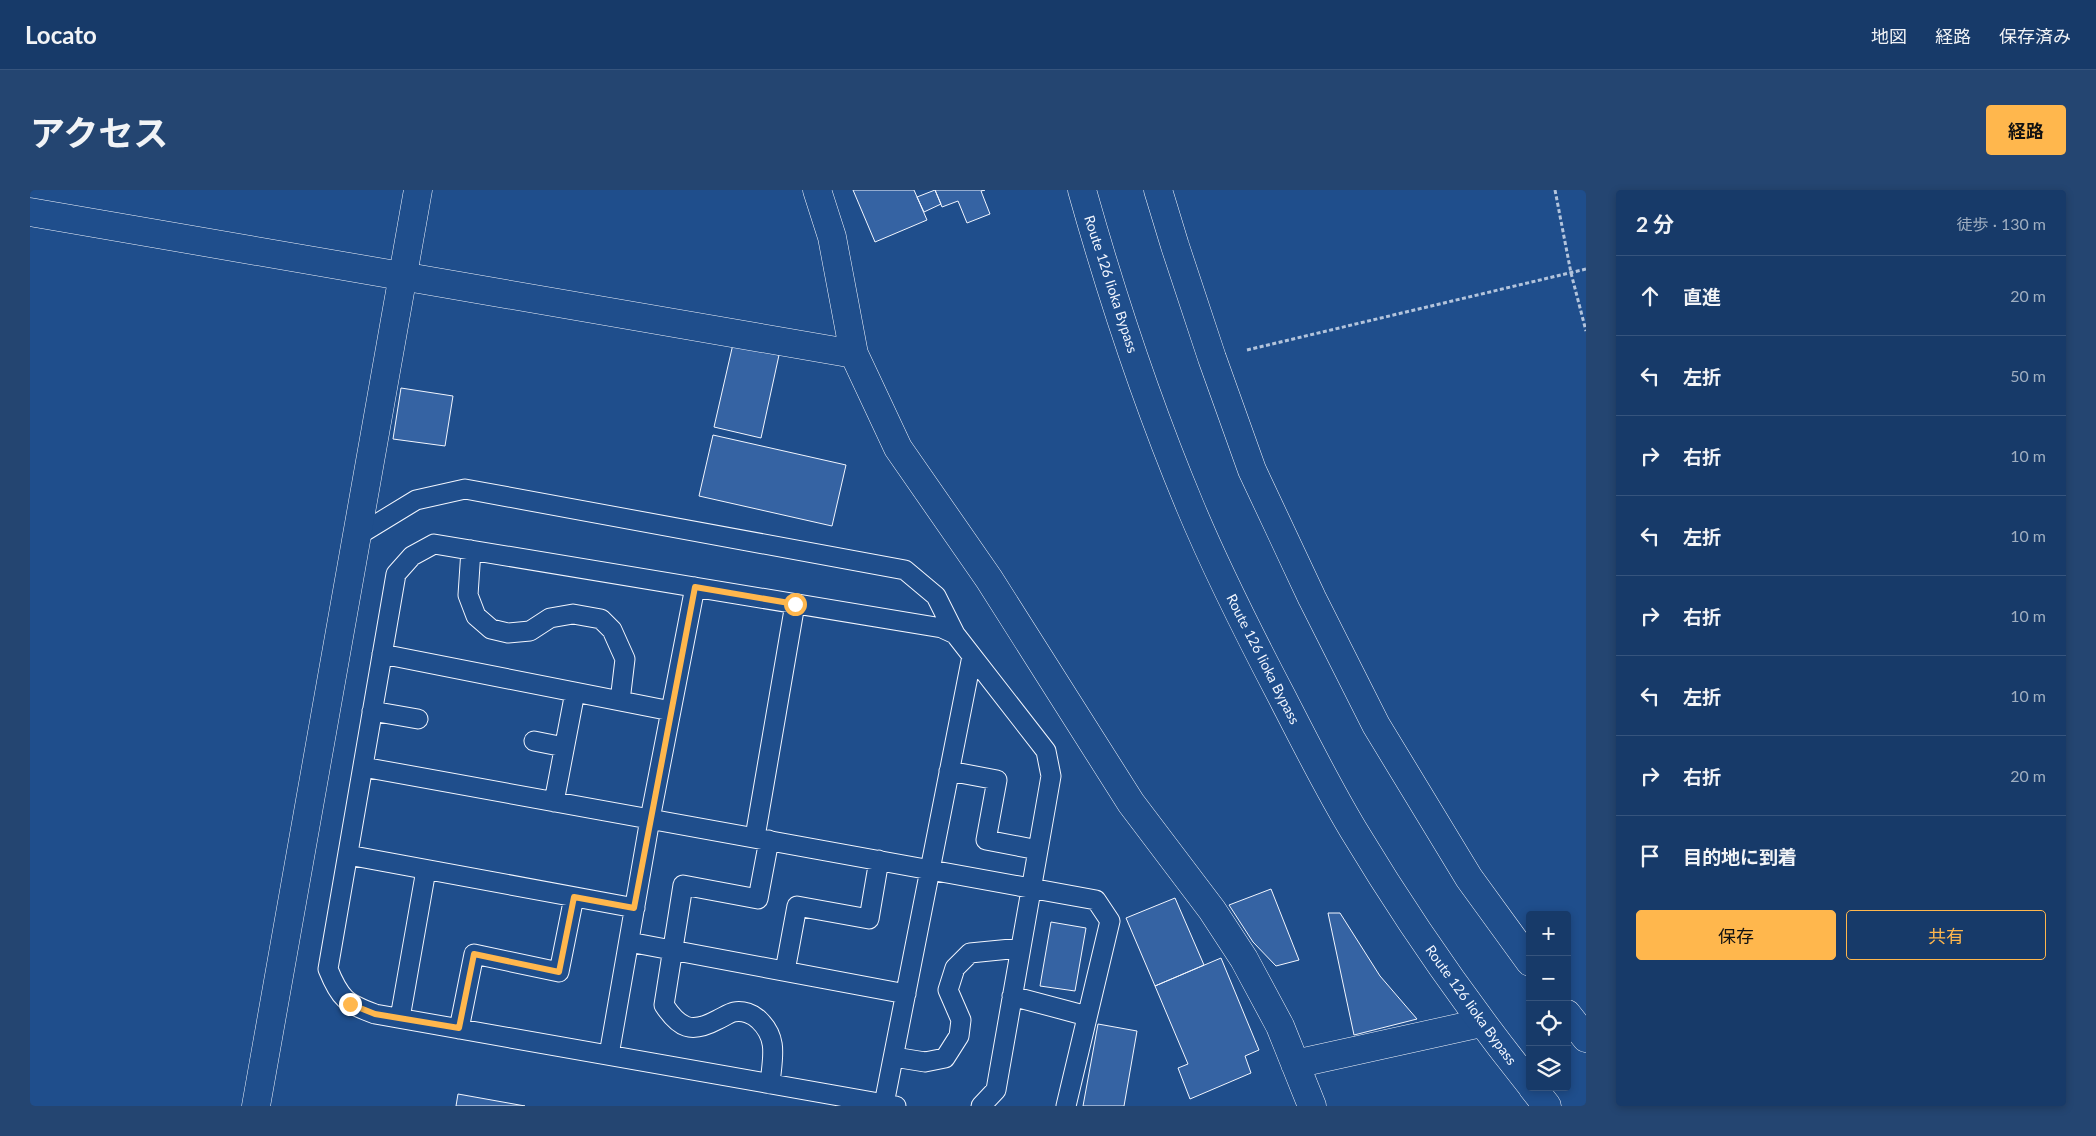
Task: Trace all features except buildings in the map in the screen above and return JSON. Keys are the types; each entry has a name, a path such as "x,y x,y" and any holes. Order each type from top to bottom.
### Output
{"main road":[{"path":"256,1106 418,190"},
{"path":"817,190 832,237 854,354 898,448 989,578 1131,803 1212,910 1244,960 1280,1026 1312,1106"},
{"name":"Route 126 Iioka Bypass","path":"1082,190 1104,267 1142,380 1190,505 1240,617 1353,830 1437,960 1481,1023 1526,1080"},
{"path":"1158,190 1212,358 1252,470 1312,598 1376,725 1469,878 1526,956"},
{"path":"30,212 854,354"},
{"path":"1571,1019 1586,1038"},
{"path":"1295,1064 1481,1023"},
{"name":"Route 126 Iioka Bypass","path":"1535,1091 1547,1106"}],"lane":[{"path":"357,536 416,500 465,489 905,570 936,596 955,634 1046,751 1051,776 996,1090 981,1106"},
{"path":"955,634 942,628 434,544 412,556 396,574 328,969 336,989 350,1004 375,1014 890,1105 894,1057 972,656"},
{"path":"471,550 468,595 476,616 491,629 508,633 530,631 550,618 573,614 601,619 612,630 625,659 620,701"},
{"path":"609,1055 650,819 695,587"},
{"path":"770,1084 774,1043 767,1027 753,1014 735,1012 708,1025 686,1028 674,1020 664,1004 671,950 683,885 758,899 762,839 795,604"},
{"path":"382,654 671,711"},
{"path":"554,802 575,692"},
{"path":"372,711 418,719"},
{"path":"534,741 564,748"},
{"path":"363,767 1096,900 1110,921 1066,1106"},
{"path":"949,771 997,780 986,840 1038,850"},
{"path":"348,856 634,908"},
{"path":"785,971 796,906 870,919 879,860"},
{"path":"400,1018 426,870"},
{"path":"459,1028 474,954 559,972 574,897"},
{"path":"629,942 906,994"},
{"path":"894,1057 925,1062 945,1058 959,1036 961,1020 948,990 955,968 970,953 1021,948"},
{"path":"1012,996 1087,1016"}],"path":[{"path":"1554,190 1571,273 1586,331"},
{"path":"1212,358 1586,269"}],"route":[{"path":"350,1004 375,1014 459,1028 474,954 559,972 574,897 634,908 695,587 795,604"}]}
